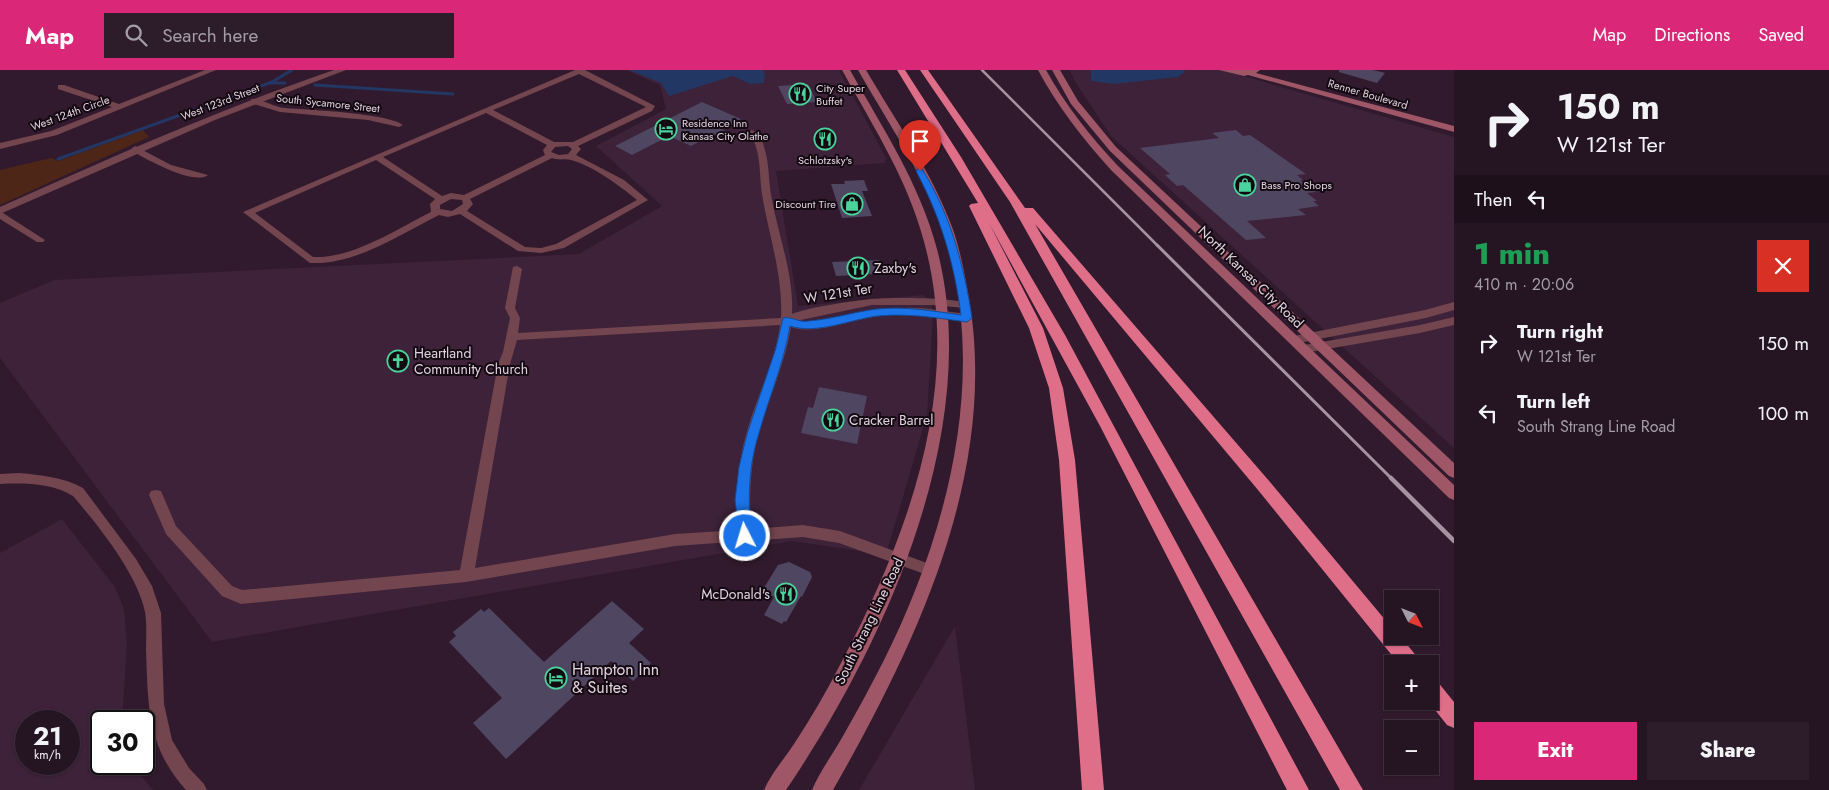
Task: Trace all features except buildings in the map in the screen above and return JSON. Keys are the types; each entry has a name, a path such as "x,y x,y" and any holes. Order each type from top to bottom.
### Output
{"highway":[{"path":"901,70 974,187 1087,387 1298,790"},
{"path":"924,70 1016,202 1352,790"},
{"path":"974,187 970,196 1036,328 1056,388 1067,460 1093,790"},
{"path":"1016,202 1030,210 1059,248 1270,493 1404,655"},
{"path":"1439,699 1454,718"}],"main road":[{"name":"South Strang Line Road","path":"774,790 834,694 881,603 900,560 929,466 937,422 944,354 943,309 932,248 915,201 846,70"},
{"path":"822,790 879,688 930,570 950,507 961,458 969,388 970,353 967,318 954,249 935,199 862,70"},
{"name":"North Kansas City Road","path":"1042,70 1059,100 1099,150 1454,494"},
{"name":"North Kansas City Road","path":"1056,70 1074,102 1113,149 1319,347 1454,472"},
{"name":"Renner Boulevard","path":"1223,70 1252,72 1454,129"},
{"name":"Renner Boulevard","path":"1263,70 1454,123"}],"street":[{"name":"West 124th Circle","path":"0,146 48,135 212,70"},
{"name":"West 123rd Street","path":"0,212 135,149 254,101 342,70"},
{"path":"465,198 468,204 461,211 447,214 438,212 342,258 318,262 310,260 248,212 580,70 650,106 573,145"},
{"name":"West 124th Circle","path":"61,87 119,107"},
{"name":"South Sycamore Street","path":"254,101 263,106 280,110 368,118 399,125"},
{"path":"486,110 553,145"},
{"path":"745,536 742,500 745,467 752,434 782,348 788,296 786,276 767,201 764,154 754,132"},
{"path":"550,156 547,150 553,145 566,143 573,145 577,149 571,156"},
{"path":"135,149 175,170 204,175"},
{"path":"438,212 434,207 441,199 457,196 465,198 550,156 558,158 571,156 621,182 643,200 560,246 552,249 528,251 461,211"},
{"path":"377,157 441,199"},
{"path":"0,215 40,240"},
{"path":"466,576 504,364 509,352 514,318 510,308 517,268"},
{"name":"W 121st Ter","path":"511,337 786,321 800,326 877,313 943,309 965,305"},
{"path":"1294,340 1426,314 1454,306"},
{"path":"943,309 967,318"},
{"path":"1304,349 1420,329 1454,321"},
{"path":"0,479 44,480 68,486 78,492 131,563 145,586 153,613 156,704 164,743 183,774 198,790"},
{"path":"156,495 171,530 228,591 241,597 466,576 675,540 803,530 840,537 930,570"}],"shaded area":[{"path":"626,70 839,70 886,158 885,163 776,171 798,306 923,295 931,301 933,314 927,415 886,555 792,541 212,642 0,358 0,303 54,280 579,254 662,206 596,146 666,109 660,85"},
{"path":"1070,70 1223,70 1454,137 1454,448 1111,136 1074,80"},
{"path":"143,130 149,137 0,205 0,170 51,158 58,161"},
{"path":"62,519 115,587 124,609 127,643 124,710 90,710 90,775 141,775 153,790 0,790 0,553"},
{"path":"955,626 975,790 859,790"}],"water":[{"path":"629,70 763,70 765,75 764,83 750,84 733,76 669,96 661,83"},
{"path":"1091,70 1184,70 1185,72 1178,77 1114,84 1091,81"}],"waterway":[{"path":"58,159 272,82 292,70"},
{"path":"271,83 285,83"},
{"path":"315,85 453,94"}],"railway":[{"path":"982,70 1157,245"},
{"path":"1157,245 1392,479"},
{"path":"1392,479 1454,541"}],"place":[{"name":"City Super Buffet","path":"800,94"},
{"name":"Residence Inn Kansas City Olathe","path":"666,129"},
{"name":"Schlotzsky's","path":"825,139"},
{"name":"Bass Pro Shops","path":"1245,185"},
{"name":"Discount Tire","path":"852,204"},
{"name":"Zaxby's","path":"858,268"},
{"name":"Heartland Community Church","path":"398,361"},
{"name":"Cracker Barrel","path":"833,420"},
{"name":"McDonald's","path":"786,594"},
{"name":"Hampton Inn & Suites","path":"556,678"}],"route":[{"path":"745,536 742,500 745,467 752,434 782,348 786,321 800,326 877,313 907,311 967,318 954,249 935,199 920,171"}]}
